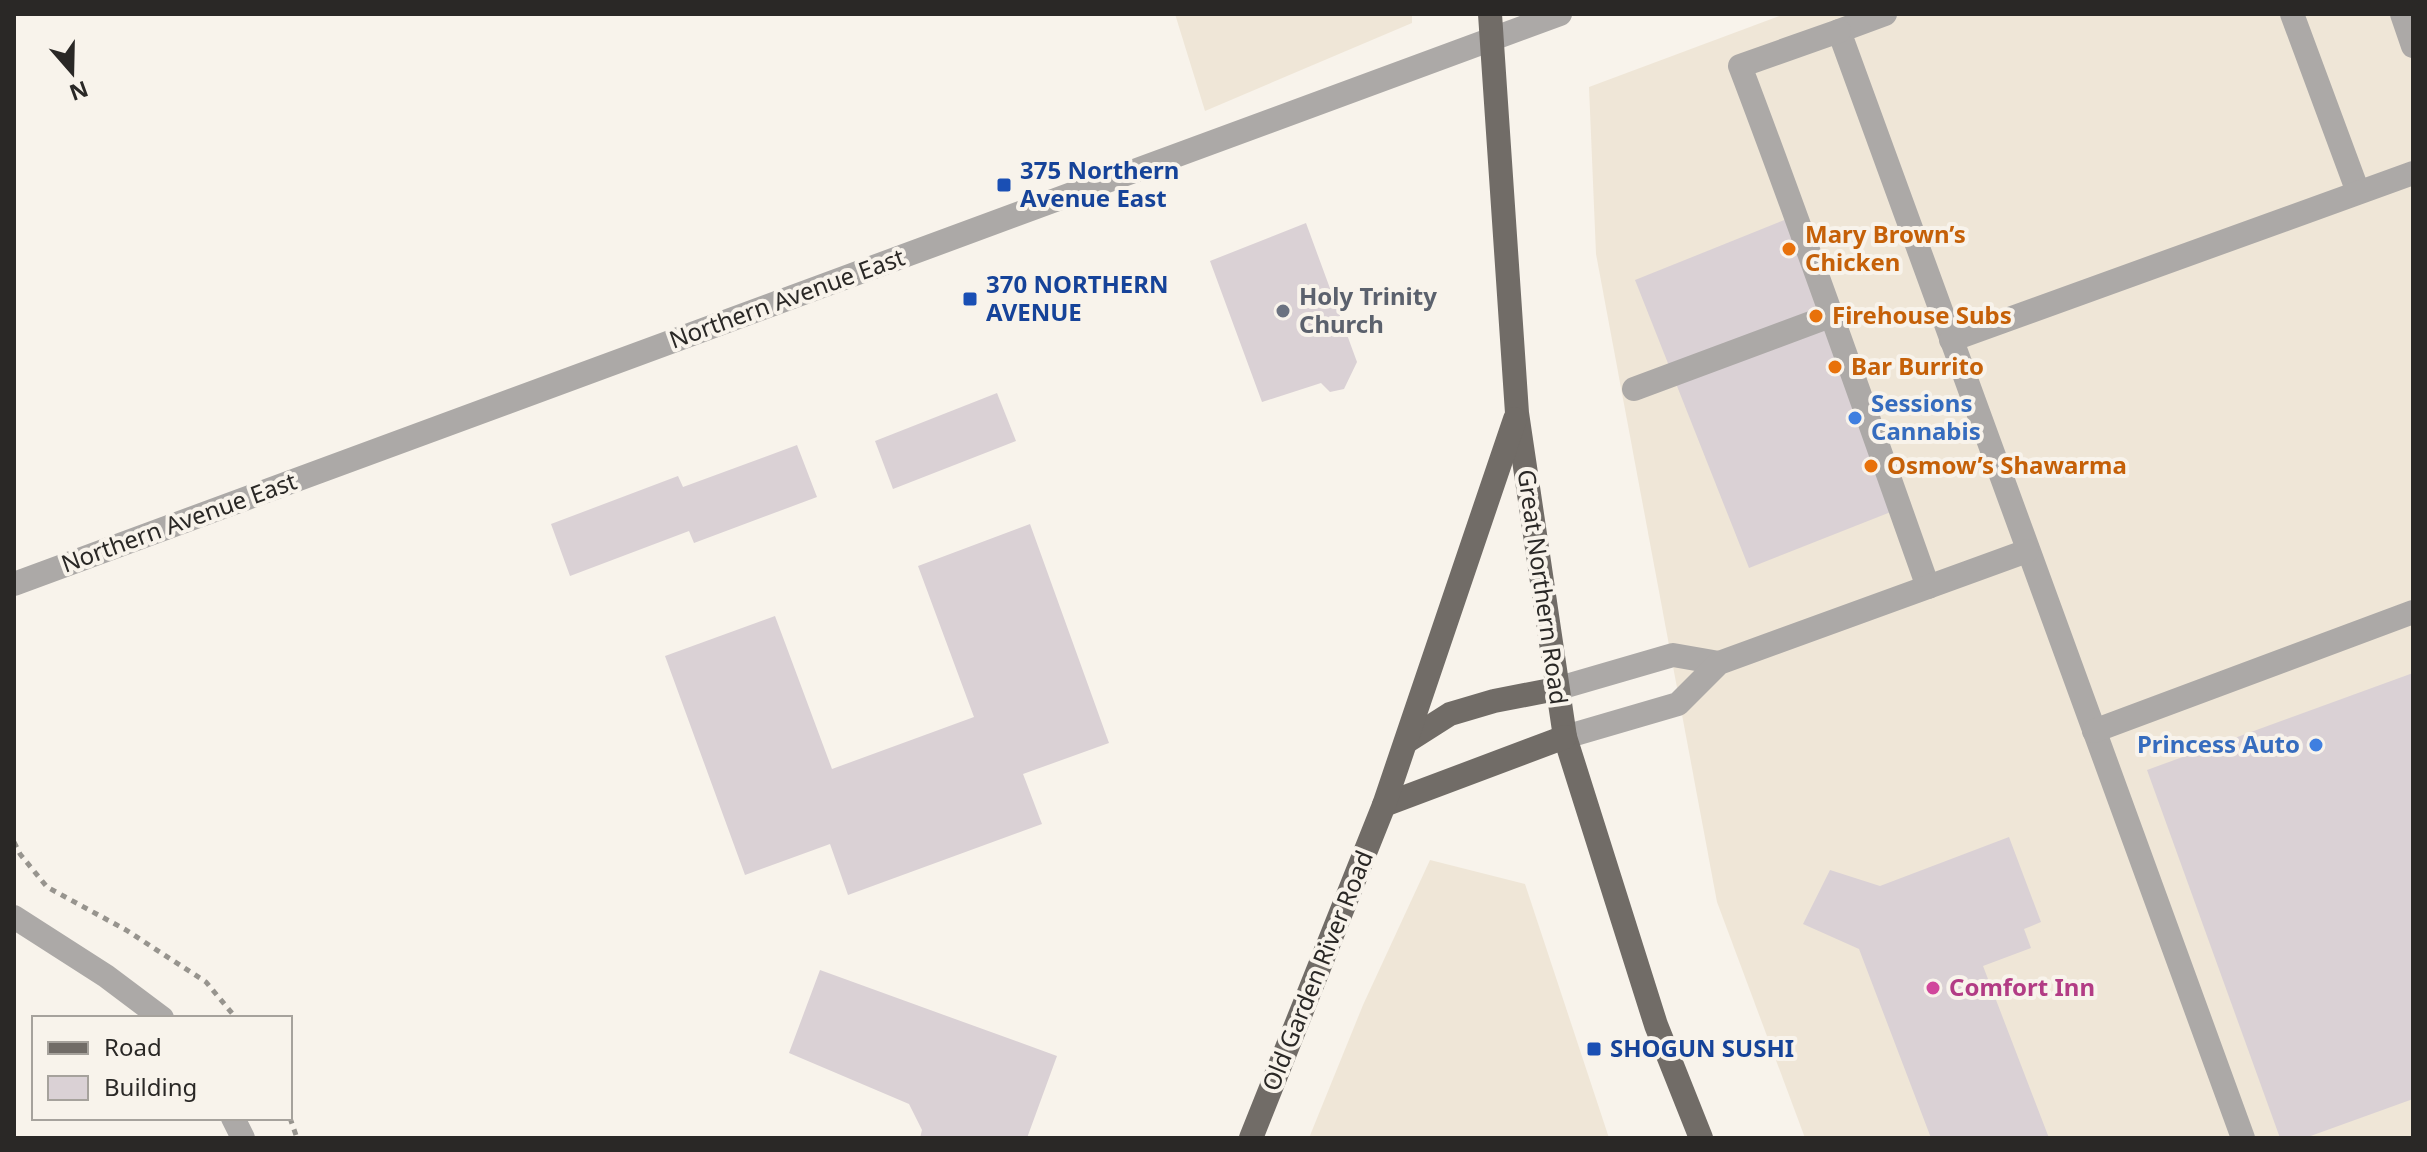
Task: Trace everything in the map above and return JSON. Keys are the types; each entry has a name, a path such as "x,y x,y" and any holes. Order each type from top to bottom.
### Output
{"main road":[{"name":"Great Northern Road","path":"1490,14 1517,413 1565,737 1656,1025 1701,1138"},
{"name":"Old Garden River Road","path":"1251,1138 1384,805 1517,413"},
{"path":"1406,742 1450,714 1494,701 1556,689"},
{"path":"1384,805 1565,737"}],"street":[{"name":"Northern Avenue East","path":"14,584 1560,14"},
{"path":"1885,14 1740,66 1797,215 1830,316 1928,587"},
{"path":"2292,14 2358,192"},
{"path":"2402,14 2413,46"},
{"path":"1839,31 2243,1138"},
{"path":"1951,340 2413,173"},
{"path":"1634,389 1830,316"},
{"path":"1565,737 1678,704 1719,663 2027,551"},
{"path":"2094,731 2413,612"},
{"path":"1556,689 1673,655 1719,663"},
{"path":"14,917 106,976 159,1016"},
{"path":"234,1120 243,1138"}],"path":[{"path":"14,842 47,887 126,930 206,982 234,1016"}],"shaded area":[{"path":"1175,14 1412,14 1412,23 1205,111"},
{"path":"1785,14 2413,14 2413,1138 1805,1138 1717,902 1596,254 1589,87"},
{"path":"1430,860 1525,884 1609,1138 1309,1138 1363,1005"}],"building":[{"path":"1797,215 1911,504 1749,568 1635,280"},
{"name":"Holy Trinity Church","path":"1306,223 1357,362 1344,389 1330,392 1321,383 1262,402 1210,261"},
{"path":"997,393 1016,441 893,489 875,441"},
{"path":"797,445 817,497 694,543 689,531 570,576 551,524 678,476 683,487"},
{"path":"1030,524 1109,743 1023,774 1042,824 848,895 830,844 745,875 665,656 775,616 832,769 974,717 918,566"},
{"path":"2413,673 2413,1099 2305,1138 2280,1138 2147,770"},
{"name":"Comfort Inn","path":"2009,837 2041,922 2024,929 2031,948 1983,966 2049,1138 1931,1138 1859,949 1803,924 1830,870 1880,886"},
{"path":"820,970 1057,1056 1027,1138 920,1138 922,1130 909,1104 789,1053"}],"place":[{"name":"375 Northern Avenue East","path":"1004,185"},
{"name":"Mary Brown’s Chicken","path":"1789,249"},
{"name":"370 NORTHERN AVENUE","path":"970,299"},
{"name":"Holy Trinity Church","path":"1283,311"},
{"name":"Firehouse Subs","path":"1816,316"},
{"name":"Bar Burrito","path":"1835,367"},
{"name":"Sessions Cannabis","path":"1855,418"},
{"name":"Osmow’s Shawarma","path":"1871,466"},
{"name":"Princess Auto","path":"2316,745"},
{"name":"Comfort Inn","path":"1933,988"},
{"name":"SHOGUN SUSHI","path":"1594,1049"}]}
